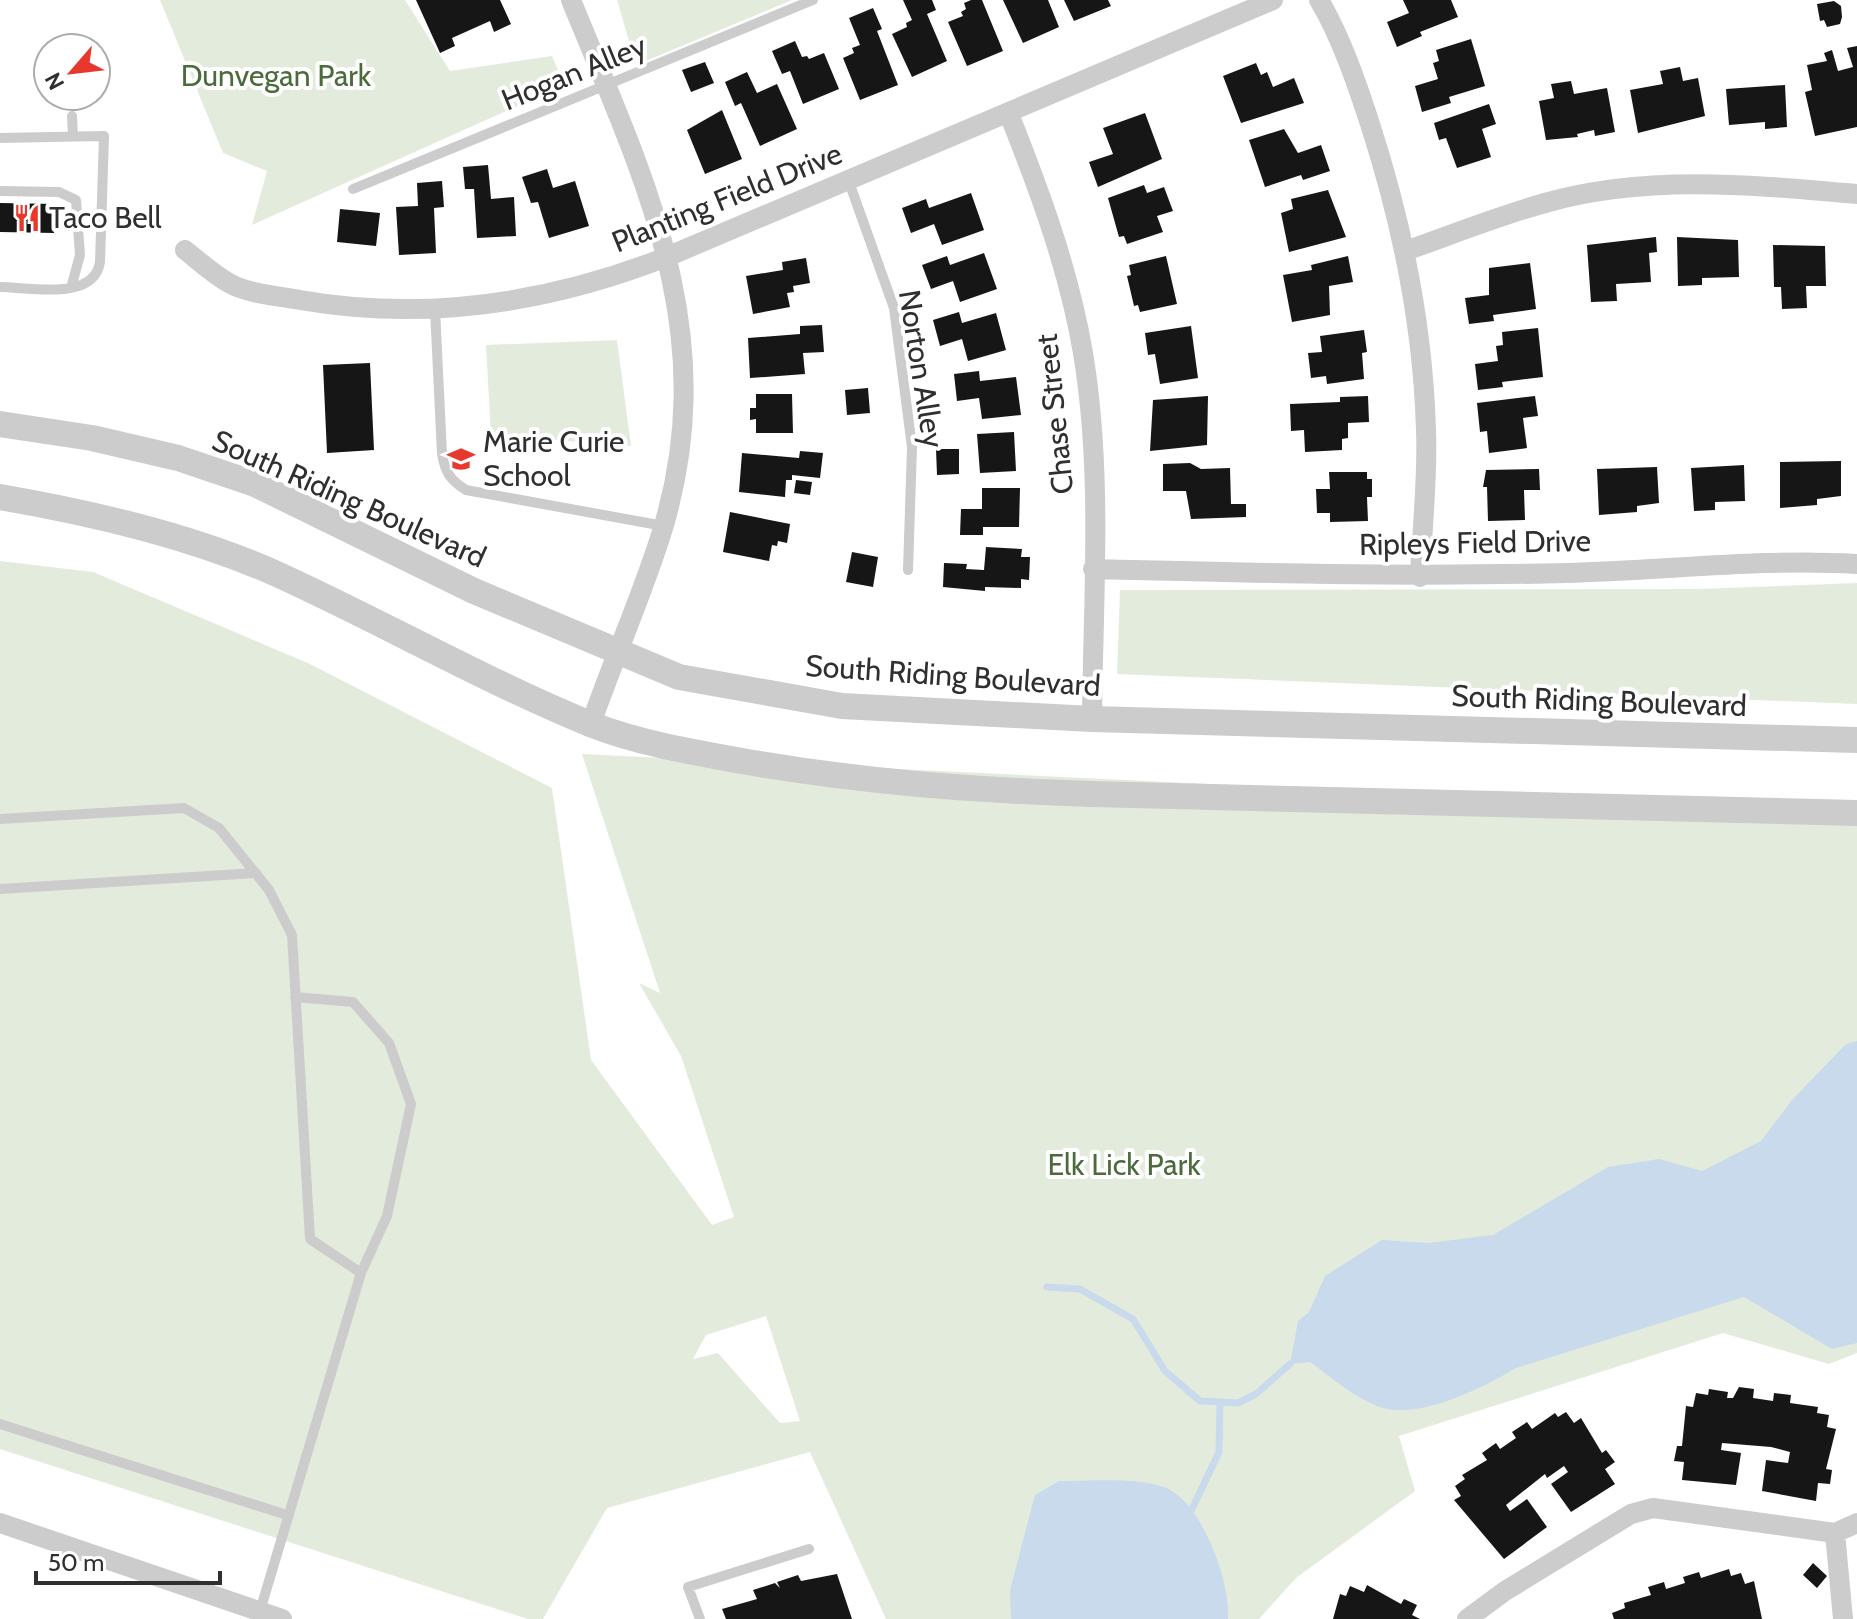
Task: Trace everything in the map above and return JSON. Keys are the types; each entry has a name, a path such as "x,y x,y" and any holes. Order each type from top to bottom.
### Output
{"street":[{"path":"571,0 654,205 669,256 682,338 683,412 664,526 591,724"},
{"name":"Planting Field Drive","path":"185,250 231,284 270,295 330,305 435,309 512,302 572,290 669,256 849,182 1273,0"},
{"path":"1319,0 1362,98 1387,175 1405,251 1421,351 1426,432 1420,577"},
{"name":"Chase Street","path":"1009,114 1055,235 1083,353 1095,474 1092,719"},
{"path":"1405,251 1547,202 1627,189 1728,184 1857,194"},
{"name":"South Riding Boulevard","path":"0,424 92,438 164,454 255,484 474,591 679,677 842,706 1092,719 1857,740"},
{"path":"0,497 128,525 277,574 482,678 591,724 683,750 845,779 973,790 1857,813"},
{"name":"Ripleys Field Drive","path":"1093,569 1420,577 1573,573 1755,562 1857,564"},
{"path":"1467,1619 1505,1591 1631,1514 1653,1508 1835,1533 1857,1523"},
{"path":"0,1523 282,1619"},
{"path":"1835,1533 1843,1619"}],"lane":[{"name":"Hogan Alley","path":"353,189 813,0"},
{"path":"72,116 73,136"},
{"path":"0,138 104,136 99,267 91,281 71,288 0,287"},
{"name":"Norton Alley","path":"849,182 894,308 912,447 908,570"},
{"path":"0,191 59,192 76,200 80,255 71,288"},
{"path":"435,309 442,454 445,470 452,481 466,490 664,526"},
{"path":"0,819 184,808 219,828 256,873 269,890 292,935 310,1239 361,1273"},
{"path":"0,889 256,873"},
{"path":"260,1611 361,1273 387,1216 411,1104 389,1043 353,1002 295,997"},
{"path":"0,1424 287,1515"},
{"path":"700,1619 688,1587 809,1549"}],"green space":[{"name":"Dunvegan Park","path":"160,0 405,0 450,71 552,56 564,85 252,225 267,171 223,153"},
{"path":"617,0 792,0 636,65"},
{"path":"617,340 631,446 491,435 486,345"},
{"name":"Elk Lick Park","path":"0,561 93,572 310,664 552,788 591,1060 712,1225 734,1217 681,1056 639,983 660,993 582,754 1857,815 1857,1353 1829,1364 1723,1333 1399,1436 1415,1491 1296,1578 1259,1619 886,1619 810,1452 607,1508 543,1619 528,1619 0,1449","holes":["766,1316 800,1421 780,1423 718,1353 693,1359 706,1335"]},
{"path":"1857,583 1857,704 1117,674 1120,590 1698,589"}],"water":[{"path":"1857,1041 1857,1343 1832,1349 1744,1297 1516,1368 1468,1393 1410,1410 1393,1410 1368,1402 1310,1362 1290,1364 1298,1321 1309,1312 1325,1276 1382,1240 1428,1243 1493,1235 1608,1167 1659,1159 1702,1171 1761,1141 1792,1100 1846,1044"},
{"path":"1059,1481 1140,1482 1164,1487 1177,1495 1190,1508 1211,1544 1224,1585 1228,1619 1011,1619 1010,1590 1035,1495"}],"building":[{"path":"416,0 500,0 511,24 494,32 490,21 452,38 455,46 440,53"},
{"path":"903,0 932,0 936,10 927,14 947,61 912,77 892,34 907,27 906,23 912,20"},
{"path":"982,0 1003,51 967,66 948,22 963,16 961,12 966,9 964,3"},
{"path":"1003,0 1048,0 1059,27 1023,43"},
{"path":"1064,0 1108,0 1111,6 1074,21"},
{"path":"1403,0 1451,0 1458,17 1420,32 1422,36 1397,47 1387,22 1409,13"},
{"path":"1834,1 1841,6 1842,17 1840,24 1827,27 1824,20 1820,21 1817,4"},
{"path":"873,8 882,29 877,31 898,85 860,100 843,58 854,53 852,48 860,45 849,18"},
{"path":"1471,39 1485,86 1449,97 1451,103 1422,112 1415,86 1438,79 1433,63 1439,61 1436,50"},
{"path":"795,41 802,57 809,59 824,53 839,89 803,104 790,71 782,74 772,51"},
{"path":"1857,46 1857,127 1815,136 1805,92 1812,90 1807,65 1827,61 1824,53 1832,50 1838,71 1853,67 1847,48"},
{"path":"705,62 714,83 691,92 682,70"},
{"path":"1256,63 1261,75 1267,72 1273,87 1294,78 1304,103 1241,123 1223,76"},
{"path":"1680,67 1683,81 1698,78 1705,116 1638,133 1630,90 1663,84 1660,71"},
{"path":"747,72 757,93 777,84 797,129 760,146 741,103 735,106 725,82"},
{"path":"1571,81 1574,94 1607,88 1615,132 1595,136 1594,130 1577,134 1578,137 1546,140 1539,101 1554,98 1551,84"},
{"path":"1785,85 1787,127 1765,129 1765,122 1729,125 1726,89"},
{"path":"1489,104 1496,124 1482,129 1491,157 1457,168 1446,138 1439,140 1434,123"},
{"path":"722,110 742,159 705,174 687,130"},
{"path":"1145,113 1162,159 1098,187 1089,162 1113,154 1103,128"},
{"path":"1284,129 1298,153 1321,145 1330,171 1303,180 1301,175 1265,187 1249,140"},
{"path":"488,165 491,199 514,197 516,236 477,238 474,189 465,189 463,167"},
{"path":"547,169 553,188 575,181 589,226 549,238 538,202 531,203 522,177"},
{"path":"442,181 444,207 434,208 436,253 399,255 396,207 418,206 417,183"},
{"path":"1144,185 1147,193 1164,187 1173,211 1157,216 1163,232 1127,244 1124,236 1119,237 1108,198"},
{"path":"1328,190 1346,237 1289,252 1281,213 1293,209 1291,199"},
{"path":"971,193 984,230 942,245 934,224 911,233 902,208 926,199 929,208"},
{"name":"Taco Bell","path":"0,203 55,204 54,233 0,232"},
{"path":"340,209 380,213 376,246 337,242"},
{"path":"1656,237 1657,252 1649,253 1651,282 1616,284 1617,301 1591,302 1587,245"},
{"path":"1677,237 1738,240 1739,277 1702,278 1702,285 1678,286"},
{"path":"1773,245 1825,246 1826,286 1806,286 1807,308 1782,309 1781,287 1774,287"},
{"path":"984,253 997,289 960,302 953,281 931,289 922,265 947,256 950,265"},
{"path":"1166,256 1177,304 1140,312 1138,305 1134,306 1127,276 1131,275 1129,265"},
{"path":"1348,256 1353,282 1329,286 1330,315 1292,322 1283,275 1312,270 1311,265"},
{"path":"806,258 810,283 793,286 794,292 787,293 790,307 753,314 746,276 783,270 782,262"},
{"path":"1530,263 1536,309 1493,315 1494,321 1469,324 1465,298 1489,295 1489,268"},
{"path":"959,312 962,323 996,313 1006,350 968,361 962,339 940,346 933,320"},
{"path":"822,325 824,352 803,353 805,374 750,378 748,338 800,334 800,326"},
{"path":"1191,326 1198,378 1160,384 1155,354 1148,355 1145,333"},
{"path":"1538,328 1543,377 1502,382 1503,387 1478,390 1475,364 1498,361 1496,346 1503,345 1502,332"},
{"path":"1364,330 1367,352 1362,353 1364,379 1327,384 1326,376 1311,378 1308,353 1322,352 1320,336"},
{"path":"370,363 374,450 327,453 323,365"},
{"path":"979,371 980,381 1016,377 1021,415 982,419 979,398 957,401 954,374"},
{"path":"868,388 870,413 847,415 845,390"},
{"path":"756,394 792,394 793,433 756,433 756,419 750,420 750,408 756,408"},
{"path":"1208,396 1207,445 1150,451 1153,400"},
{"path":"1368,396 1369,422 1348,423 1348,438 1342,439 1342,450 1305,452 1304,430 1291,431 1290,404 1340,402 1340,397"},
{"path":"1535,396 1538,416 1523,418 1527,448 1489,453 1487,431 1480,432 1477,403"},
{"path":"1014,432 1016,471 980,473 977,434"},
{"path":"936,449 959,449 959,474 937,475"},
{"path":"800,451 823,453 820,478 792,475 792,480 786,480 785,497 739,492 742,453 799,458"},
{"path":"1841,461 1841,496 1817,499 1817,505 1780,508 1780,462"},
{"path":"1190,463 1201,469 1230,468 1231,504 1246,504 1246,517 1191,519 1186,491 1163,491 1163,464"},
{"path":"1744,465 1745,501 1715,502 1715,510 1694,511 1691,468"},
{"path":"1657,467 1659,503 1637,506 1637,512 1599,515 1597,469"},
{"path":"1539,469 1540,490 1524,490 1525,520 1488,521 1487,487 1483,487 1486,470"},
{"path":"1329,472 1367,472 1367,479 1372,479 1372,497 1367,497 1368,521 1330,522 1330,513 1317,513 1316,489 1330,489"},
{"path":"796,480 812,482 810,495 794,493"},
{"path":"982,488 1020,488 1019,527 983,527 983,535 960,535 961,509 982,509"},
{"path":"730,512 790,524 787,543 778,541 777,546 772,545 769,561 723,552"},
{"path":"986,547 1022,549 1021,557 1030,557 1029,580 1021,579 1021,588 985,587 985,591 943,587 944,563 967,564 966,569 984,570"},
{"path":"852,552 878,557 873,587 846,582"},
{"path":"1739,1387 1754,1389 1753,1398 1773,1401 1774,1393 1791,1395 1790,1403 1818,1407 1817,1413 1829,1415 1827,1427 1836,1429 1826,1469 1832,1470 1830,1484 1818,1483 1816,1501 1762,1491 1766,1460 1788,1463 1790,1452 1771,1447 1722,1443 1721,1450 1741,1453 1736,1485 1682,1480 1684,1462 1674,1461 1677,1446 1682,1446 1686,1406 1693,1407 1696,1393 1708,1395 1709,1389 1728,1392 1727,1398 1733,1398"},
{"path":"1566,1412 1574,1423 1581,1418 1602,1453 1606,1450 1615,1462 1605,1469 1615,1484 1571,1512 1551,1484 1568,1472 1564,1466 1547,1478 1545,1474 1506,1505 1510,1511 1527,1499 1547,1527 1504,1559 1454,1500 1461,1496 1455,1486 1465,1479 1462,1475 1487,1460 1482,1453 1496,1443 1500,1449 1516,1438 1512,1432 1527,1422 1532,1429 1555,1413 1558,1417"},
{"path":"1813,1563 1827,1576 1817,1588 1803,1575"},
{"path":"1729,1569 1731,1576 1741,1573 1745,1584 1754,1581 1762,1619 1614,1619 1612,1613 1625,1608 1624,1603 1651,1595 1648,1587 1664,1582 1666,1589 1685,1583 1683,1577 1699,1572 1701,1578"},
{"path":"837,1574 852,1619 726,1619 722,1609 757,1599 753,1590 775,1583 780,1588 777,1582 798,1575 801,1581"},
{"path":"1367,1585 1401,1604 1404,1599 1417,1605 1412,1615 1420,1619 1333,1619 1340,1594 1346,1596 1350,1586 1364,1592"}],"waterway":[{"path":"1047,1287 1080,1289 1133,1319 1165,1371 1200,1401 1238,1403 1256,1394 1290,1364"},
{"path":"1192,1509 1219,1452 1220,1402"}],"place":[{"name":"Taco Bell","path":"27,218"},
{"name":"Marie Curie School","path":"461,459"}]}
